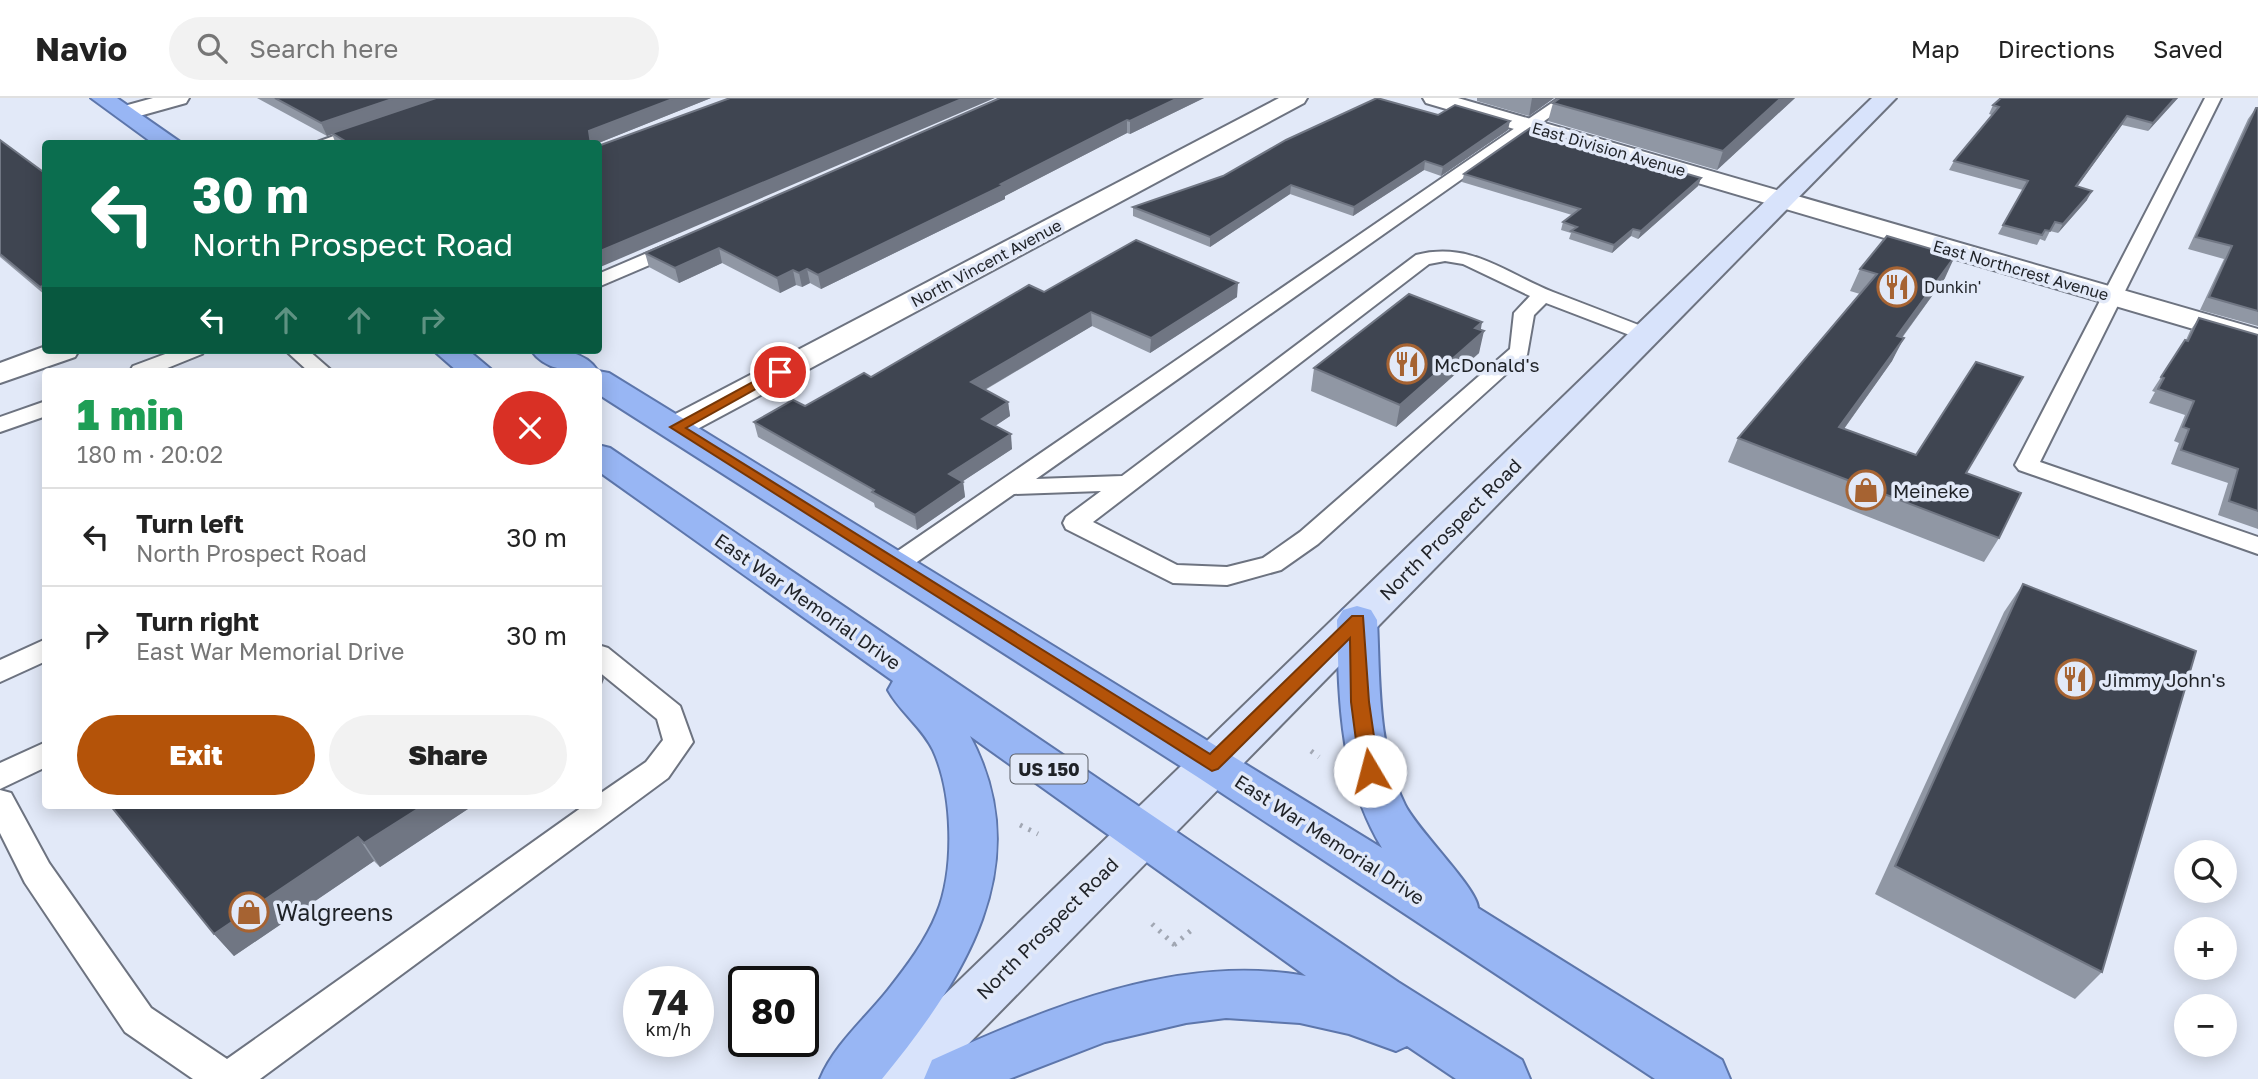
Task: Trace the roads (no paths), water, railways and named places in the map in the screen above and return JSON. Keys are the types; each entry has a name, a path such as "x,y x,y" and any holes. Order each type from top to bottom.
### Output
{"highway":[{"path":"102,98 165,140"},
{"path":"454,354 473,368"},
{"path":"553,354 578,368"},
{"name":"East War Memorial Drive","path":"602,382 1212,764 1703,1079"},
{"name":"East War Memorial Drive","path":"602,458 1380,999 1503,1079"},
{"path":"664,500 898,680 939,722 963,764 973,829 968,889 959,920 927,978 847,1079"},
{"path":"1357,620 1360,702 1370,771 1391,823 1427,876 1484,939"},
{"path":"951,1079 988,1060 1075,1025 1158,1005 1251,995 1291,997 1373,1016 1431,1042 1495,1079"}],"main road":[{"name":"North Prospect Road","path":"896,1079 1885,98"}],"street":[{"path":"125,113 178,98"},
{"name":"North Vincent Avenue","path":"677,427 1296,98"},
{"name":"East Division Avenue","path":"1434,98 1784,200"},
{"name":"East Northcrest Avenue","path":"1784,200 2258,339"},
{"path":"0,374 53,354"}],"lane":[{"path":"895,565 1569,98"},
{"path":"2213,98 2027,465 2258,546"},
{"path":"332,140 387,122"},
{"path":"602,279 691,241"},
{"path":"1543,295 1524,313 1520,351 1309,538 1272,564 1227,576 1173,574 1075,523 1423,259 1445,255 1468,259 1543,295 1647,335"},
{"path":"149,368 185,354"},
{"path":"300,354 317,368"},
{"path":"0,425 42,409"},
{"path":"1010,487 1127,483"},
{"path":"0,672 42,651"},
{"path":"0,802 37,873 138,1020 228,1079 657,770 678,743 670,714 602,658"},
{"path":"0,777 42,755"}],"place":[{"name":"Dunkin'","path":"1897,287"},
{"name":"McDonald's","path":"1407,364"},
{"name":"Meineke","path":"1866,490"},
{"name":"Jimmy John's","path":"2075,679"},
{"name":"Walgreens","path":"249,912"}]}
